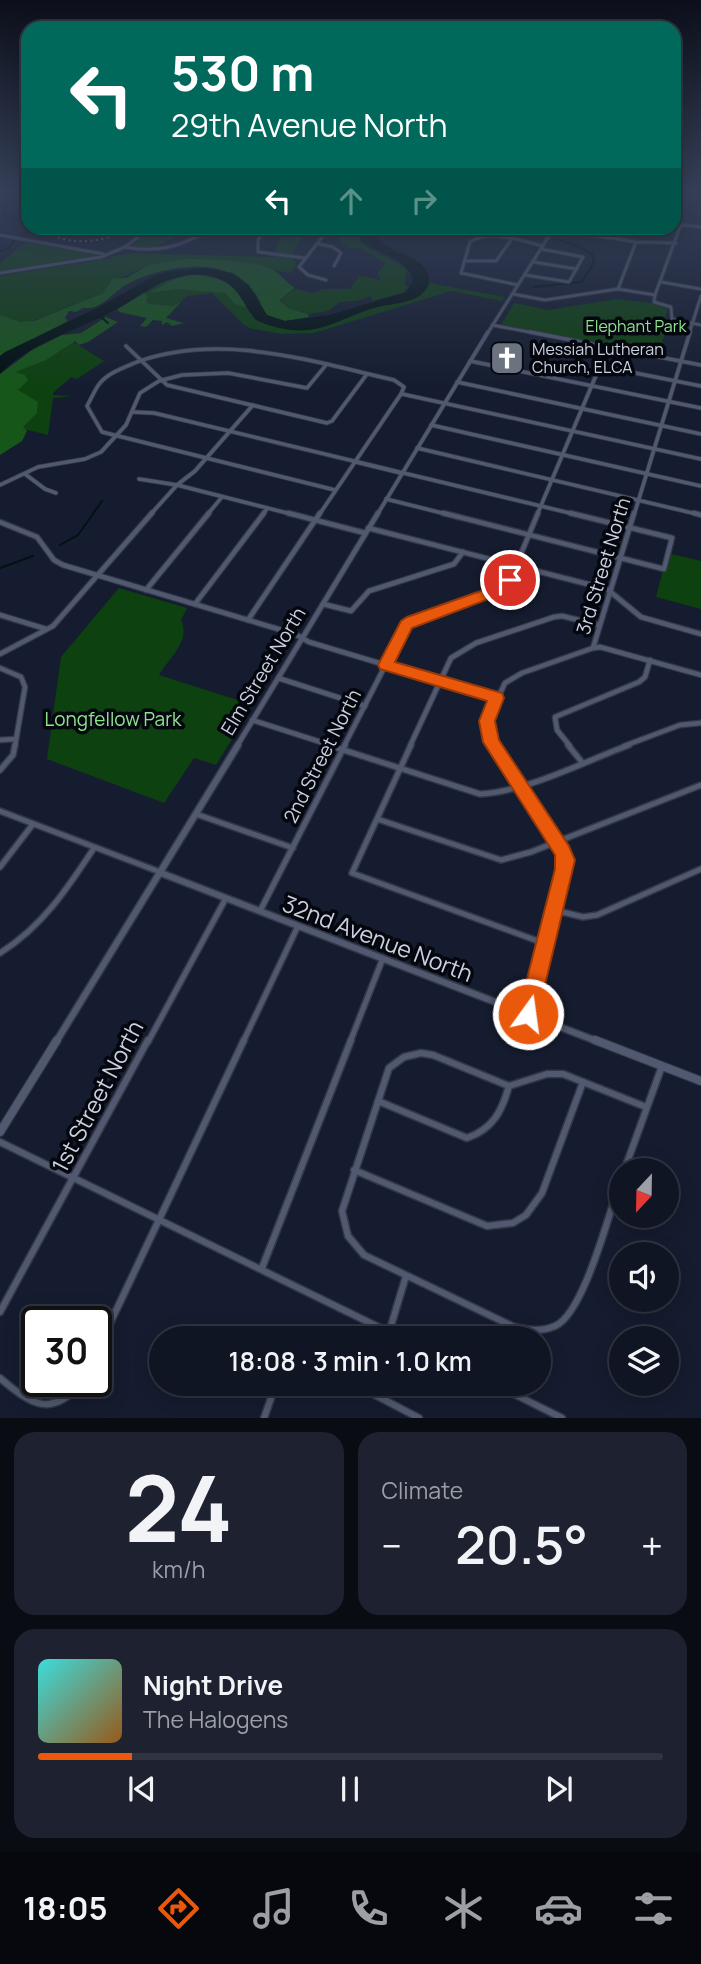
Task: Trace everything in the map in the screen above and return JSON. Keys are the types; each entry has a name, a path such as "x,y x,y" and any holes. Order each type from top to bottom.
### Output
{"street":[{"path":"0,274 98,257"},
{"path":"299,257 306,258"},
{"path":"334,266 339,257"},
{"path":"464,257 460,271 463,274 518,285"},
{"path":"463,261 496,261 499,257"},
{"name":"Elm Street North","path":"0,1132 536,257"},
{"path":"525,275 569,282 582,257"},
{"path":"618,289 630,257"},
{"path":"670,257 654,302 671,307 672,319 701,325"},
{"path":"306,258 299,267 301,271 326,280"},
{"path":"533,262 577,269"},
{"path":"660,282 701,289"},
{"path":"513,294 545,300 618,289 655,295"},
{"name":"3rd Street North","path":"496,698 505,683 522,673 593,648 701,296"},
{"path":"492,325 701,365"},
{"path":"126,346 161,380 178,388 327,422 332,421 367,374"},
{"path":"248,620 404,387 399,382 367,374 243,348 170,354 141,360 124,366 101,381 87,406 99,430 335,490"},
{"path":"470,361 701,408"},
{"path":"0,485 49,464 90,458 117,436 140,393 161,380 182,375 228,373 303,389 309,387 326,365"},
{"name":"2nd Street North","path":"260,911 406,625 424,615 497,591 510,580 600,366 674,380"},
{"path":"674,380 701,386"},
{"path":"457,382 701,434"},
{"path":"401,394 701,459"},
{"path":"0,654 47,630 253,405"},
{"path":"132,412 155,413 672,538 664,569 386,499"},
{"path":"431,425 701,486"},
{"path":"417,448 701,515"},
{"path":"25,474 56,493"},
{"path":"139,479 177,485 316,521 463,552 610,590 641,617 701,634"},
{"path":"146,590 222,497"},
{"path":"195,604 267,509"},
{"path":"0,522 32,534 55,562 74,569 496,698 487,721 487,732 566,860 528,1014"},
{"path":"323,604 351,611 369,591 454,564 463,552"},
{"path":"0,615 47,630"},
{"path":"546,944 352,873 451,658 457,652 530,623 562,616 599,625"},
{"path":"593,648 600,647 701,675"},
{"path":"581,761 557,730 555,717 639,682 645,677 650,660"},
{"path":"0,668 16,674 24,681 13,755 0,770"},
{"path":"278,678 365,706"},
{"path":"252,720 399,770 480,794 498,793 519,787 680,724 701,723"},
{"path":"0,740 16,739"},
{"path":"377,820 493,859 511,859 701,785"},
{"path":"0,811 160,873"},
{"path":"195,813 293,848"},
{"path":"0,867 33,824"},
{"path":"0,953 21,942 39,925 94,848"},
{"path":"554,910 583,917 597,915 701,869"},
{"name":"32nd Avenue North","path":"160,873 701,1080"},
{"name":"1st Street North","path":"0,1312 226,897"},
{"path":"112,1319 298,926"},
{"path":"262,1268 383,958"},
{"path":"609,1215 582,1294 566,1319 555,1327 526,1330 512,1326 363,1255 348,1236 342,1211 389,1068 404,1055 423,1052 509,1086 547,1074 563,1074 646,1107"},
{"path":"628,1158 662,1066"},
{"path":"354,1170 487,1226 500,1227 521,1222 542,1193 583,1082"},
{"path":"378,1101 467,1138 490,1128 503,1107 509,1086"},
{"path":"0,1142 262,1268 371,1326"},
{"path":"391,1326 406,1276"},
{"path":"0,1378 40,1414"},
{"path":"264,1418 272,1396"},
{"path":"383,1396 419,1418"},
{"path":"518,1396 562,1418"},
{"path":"71,1405 75,1397"}],"green space":[{"path":"7,257 84,257 0,272 0,263"},
{"path":"290,257 296,266 290,273 205,262 149,266 113,278 103,293 30,322 54,328 0,356 0,276 112,258"},
{"path":"376,257 386,257 409,272 406,273 405,285 409,287 402,293 372,301 371,296 357,301 340,302 328,311 308,314 290,309 279,299 296,289 314,293 322,289 350,289 359,276 381,280 377,273 386,263"},
{"path":"183,259 231,261 268,267 295,288 279,300 290,309 308,314 309,317 285,321 267,315 254,292 227,272 207,267 180,268 153,273 129,283 94,307 83,308 77,312 69,311 65,318 68,321 0,356 0,315 20,322 34,321 103,293 113,278 126,278 149,265"},
{"path":"191,275 243,299 250,312 259,320 284,328 298,329 322,326 372,308 404,302 419,295 429,283 505,297 502,301 451,291 314,333 282,334 244,325 212,293 187,296 162,319 118,309 165,281"},
{"path":"191,275 209,276 231,286 246,307 235,304 225,293 177,289 149,293 177,278"},
{"path":"144,293 148,296 148,304 173,306 181,302 166,318 184,323 172,326 167,322 162,325 162,321 153,320 146,327 140,326 147,318 119,312 118,309"},
{"name":"Elephant Park","path":"616,299 653,303 668,309 665,318 669,321 658,355 501,325 514,303 549,310"},
{"path":"106,317 118,322 88,342 79,345 75,341 46,360 15,372 25,375 28,380 18,390 38,402 37,413 23,427 27,431 22,441 0,455 0,374 32,350 62,335 81,333"},
{"path":"62,335 104,361 77,379 71,377 53,393 73,396 53,398 48,435 0,423 0,374"},
{"path":"671,554 701,561 701,609 656,597 663,570 667,571"},
{"name":"Longfellow Park","path":"119,588 187,608 181,620 181,642 159,675 253,705 216,765 194,758 164,803 47,759 61,657"}],"shaded area":[{"path":"409,257 422,265 429,281 423,293 411,300 374,308 325,327 295,330 275,327 256,320 236,290 224,281 206,275 185,276 158,284 113,311 39,346 0,374 0,356 5,352 99,307 156,275 206,268 233,273 249,285 267,315 285,321 330,315 406,292 413,281 411,274 394,258"}],"waterway":[{"path":"534,287 582,282 594,262 593,257"},
{"path":"101,317 108,323"},
{"path":"60,545 78,535 102,501"},
{"path":"0,568 33,556"}],"place":[{"name":"Messiah Lutheran Church, ELCA","path":"507,358"}],"route":[{"path":"510,580 497,591 424,615 406,625 385,665 496,698 487,721 491,742 566,860 528,1014"}]}
